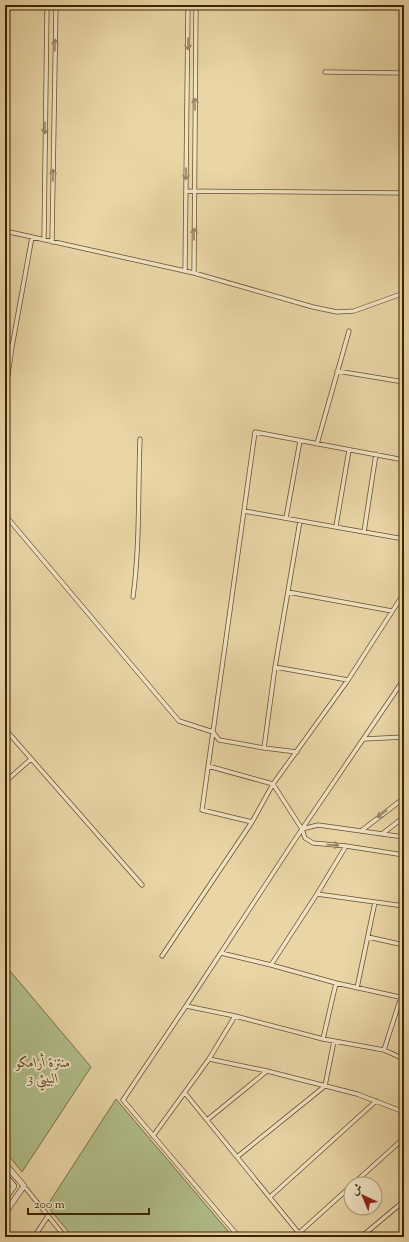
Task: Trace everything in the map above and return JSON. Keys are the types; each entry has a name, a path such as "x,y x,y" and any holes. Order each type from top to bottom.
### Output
{"street":[{"path":"44,240 47,5"},
{"path":"52,242 56,5"},
{"path":"185,271 188,5"},
{"path":"194,273 196,5"},
{"path":"188,62 195,62"},
{"path":"325,72 404,73"},
{"path":"46,102 54,101"},
{"path":"186,131 195,131"},
{"path":"186,191 404,193"},
{"path":"45,196 53,197"},
{"path":"5,231 194,273 313,307 337,312 354,311 404,293"},
{"path":"5,395 32,237"},
{"path":"317,444 349,331"},
{"path":"5,345 12,347"},
{"path":"337,371 404,382"},
{"path":"252,822 202,810 255,432 404,460"},
{"path":"133,597 136,573 138,528 140,439"},
{"path":"286,518 300,440"},
{"path":"336,526 349,450"},
{"path":"364,532 376,454"},
{"path":"244,511 404,539"},
{"path":"5,514 179,721 212,732 219,740 297,752"},
{"path":"264,748 275,667 300,521"},
{"path":"288,592 392,611"},
{"path":"162,956 252,822 274,784 348,680 404,593"},
{"path":"275,667 348,680"},
{"path":"239,1237 123,1100 302,828 404,679"},
{"path":"5,729 142,885"},
{"path":"364,739 404,737"},
{"path":"5,782 31,759"},
{"path":"208,766 274,784 302,828 305,838 313,844 346,846 404,855"},
{"path":"361,831 404,798"},
{"path":"382,834 404,817"},
{"path":"302,828 318,825 404,838"},
{"path":"5,830 7,833 5,835"},
{"path":"271,965 346,846"},
{"path":"317,894 404,906"},
{"path":"357,988 375,902"},
{"path":"368,937 404,945"},
{"path":"221,953 336,983 402,998 384,1050"},
{"path":"323,1039 336,983"},
{"path":"186,1006 235,1016 323,1039 384,1050 404,1059"},
{"path":"153,1136 209,1059 235,1016"},
{"path":"237,1157 325,1086 334,1041"},
{"path":"209,1059 267,1071 356,1094 404,1112"},
{"path":"207,1120 267,1071"},
{"path":"185,1093 302,1237"},
{"path":"270,1197 376,1101"},
{"path":"362,1176 404,1138"},
{"path":"5,1164 65,1237"},
{"path":"5,1175 14,1186"},
{"path":"14,1186 24,1186"},
{"path":"5,1199 14,1186"},
{"path":"5,1213 24,1186"},
{"path":"299,1233 343,1193"},
{"path":"361,1237 404,1201"},
{"path":"400,1204 404,1209"},
{"path":"34,1237 48,1216"}],"green space":[{"name":"منتزة أرامكو البيئي 3","path":"5,965 91,1067 22,1172 5,1151"},
{"path":"116,1099 233,1237 73,1237 47,1206"}]}
